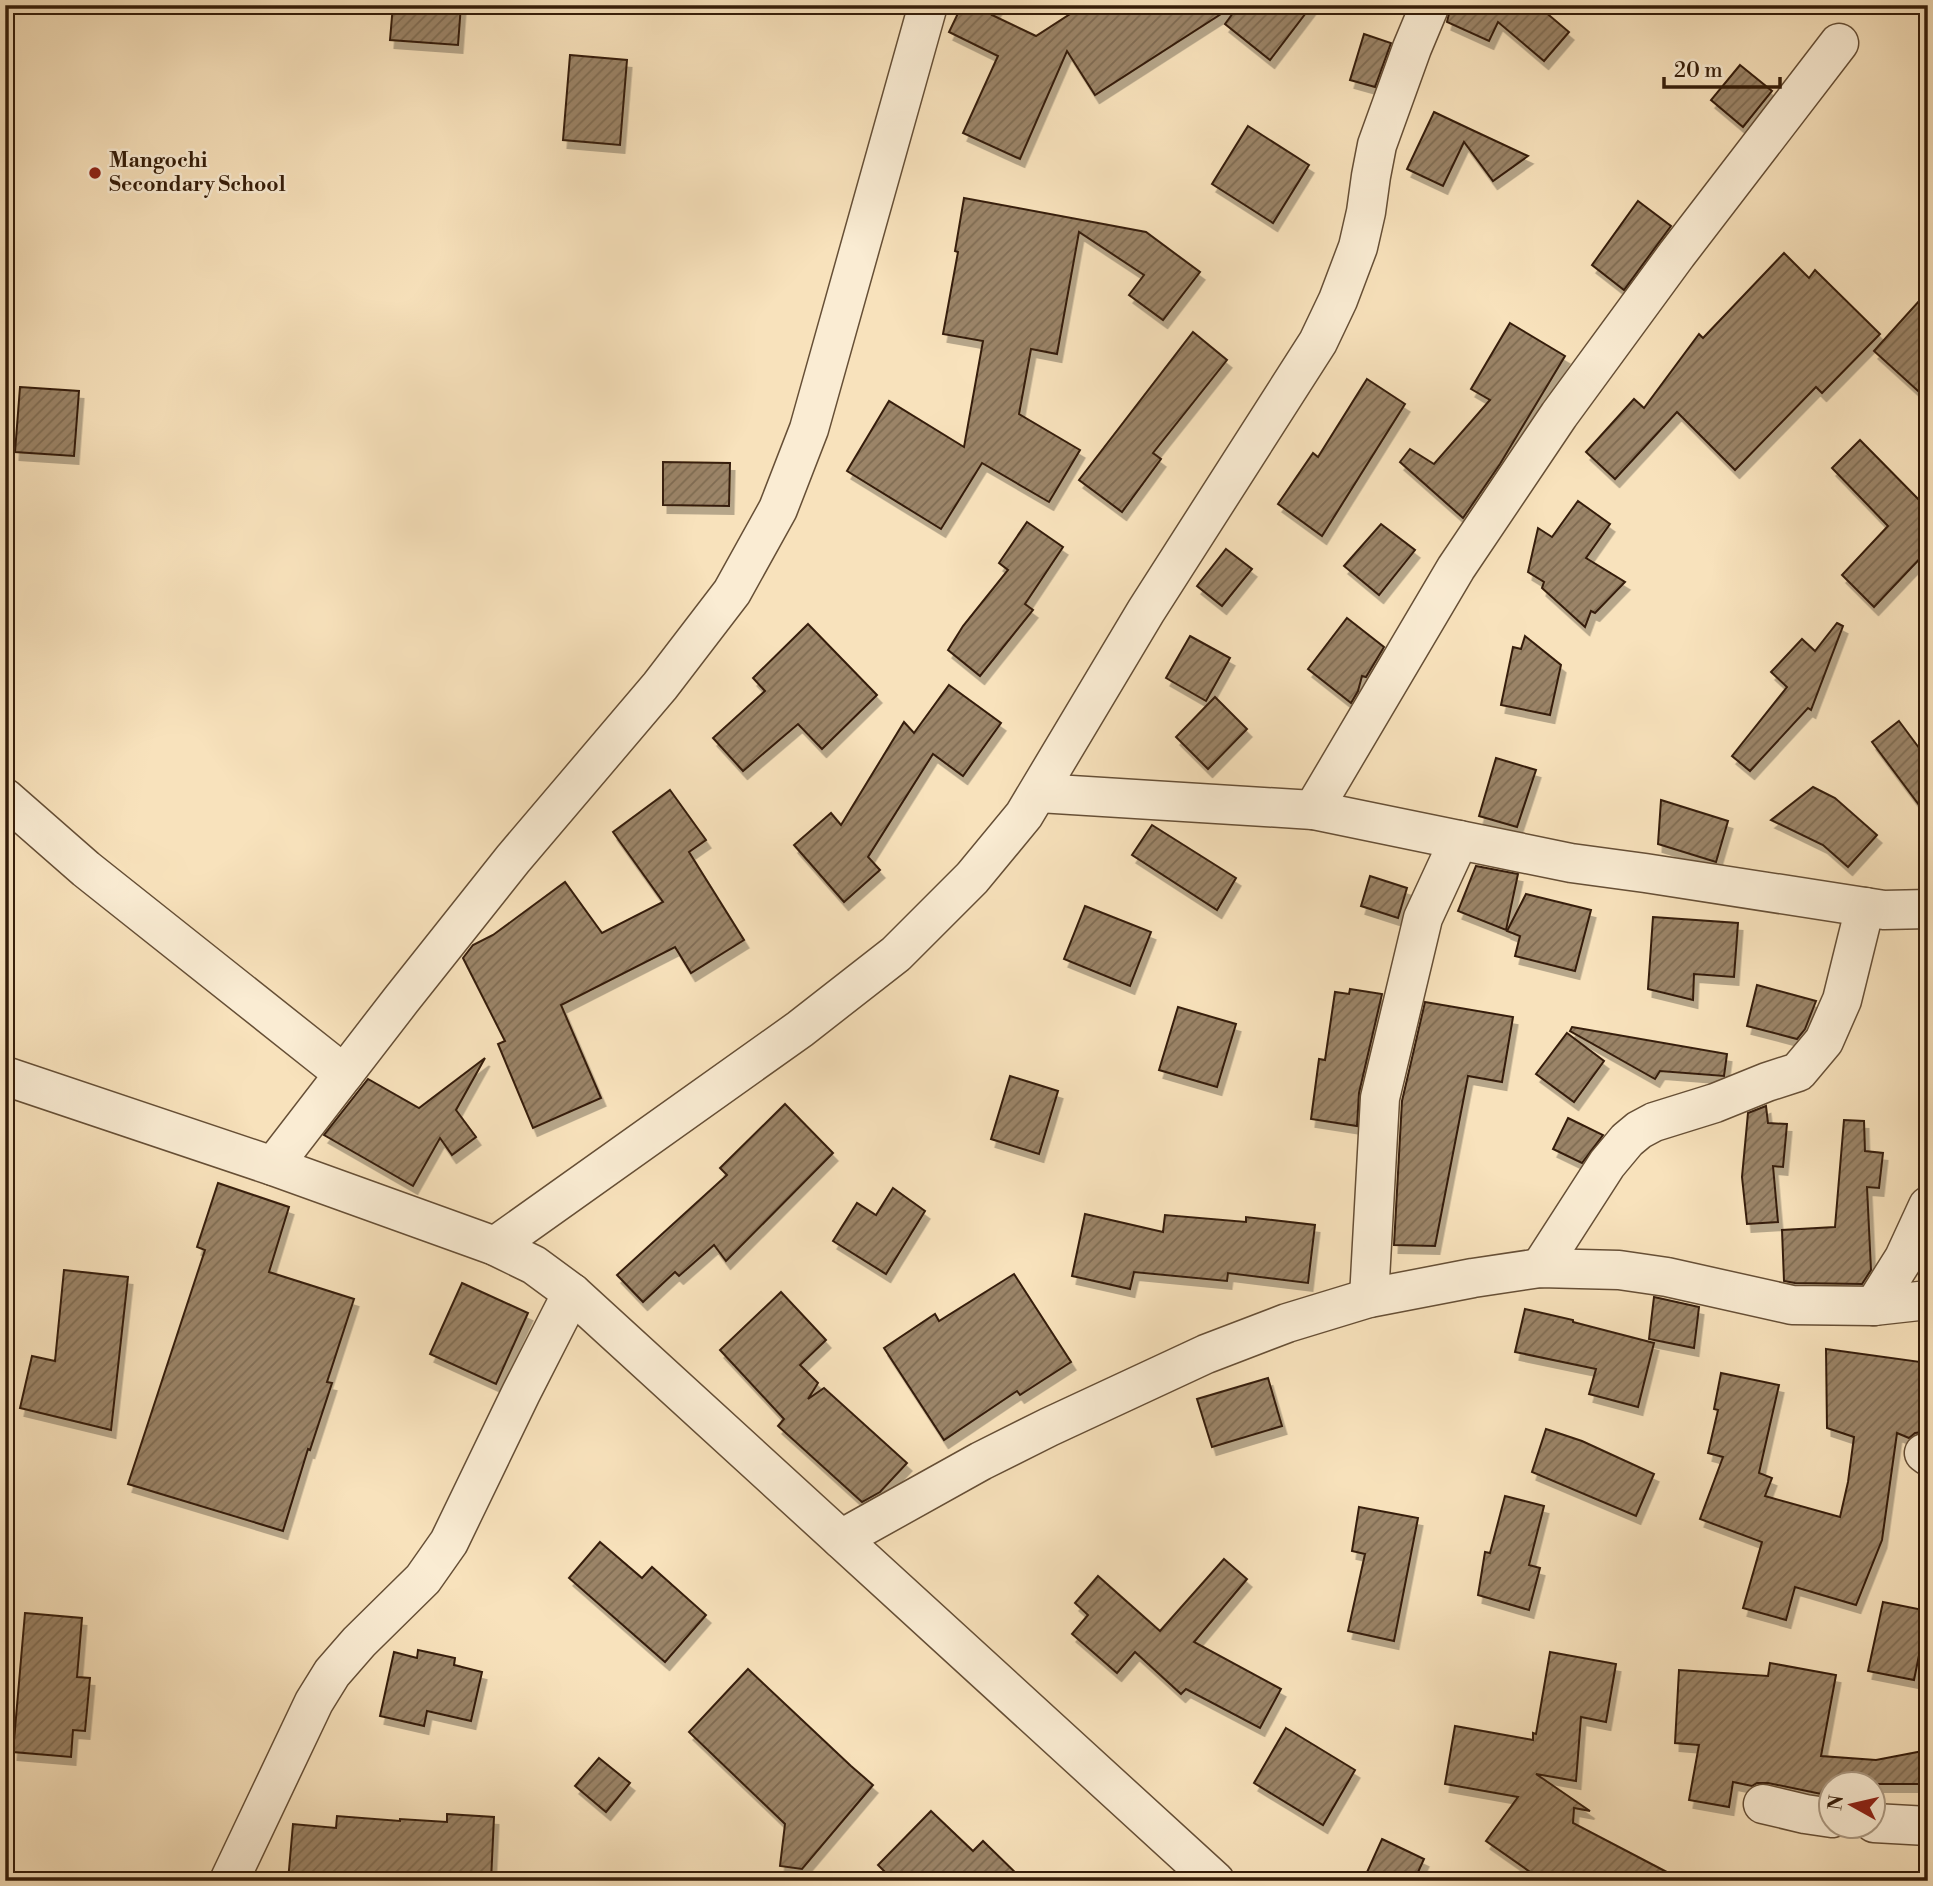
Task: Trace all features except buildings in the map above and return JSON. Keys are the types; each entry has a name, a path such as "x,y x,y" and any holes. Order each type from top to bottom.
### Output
{"street":[{"path":"273,1166 513,859 660,686 732,592 778,509 809,429 928,5"},
{"path":"495,1246 800,1029 896,954 972,878 1024,816 1146,611 1318,342 1338,300 1358,247 1377,145 1430,5"},
{"path":"1313,810 1456,568 1559,415 1839,43"},
{"path":"1039,793 1313,810 1571,863 1884,910 1928,909"},
{"path":"5,798 86,869 344,1074"},
{"path":"1368,1298 1380,1098 1423,918 1459,841"},
{"path":"1540,1268 1607,1164 1639,1130 1654,1122 1798,1072 1824,1041 1842,1000 1865,907"},
{"path":"5,1076 273,1166 495,1246 534,1265 572,1293 1215,1881"},
{"path":"1874,1306 1904,1258 1928,1206"},
{"path":"841,1539 1049,1426 1206,1354 1287,1323 1368,1298 1540,1268 1619,1269 1792,1305 1874,1306 1928,1300"},
{"path":"229,1881 309,1712 332,1673 359,1642 423,1579 449,1542 572,1293"},
{"path":"1763,1804 1818,1816"},
{"path":"1888,1824 1928,1826"}],"place":[{"name":"Mangochi Secondary School","path":"95,173"}]}
